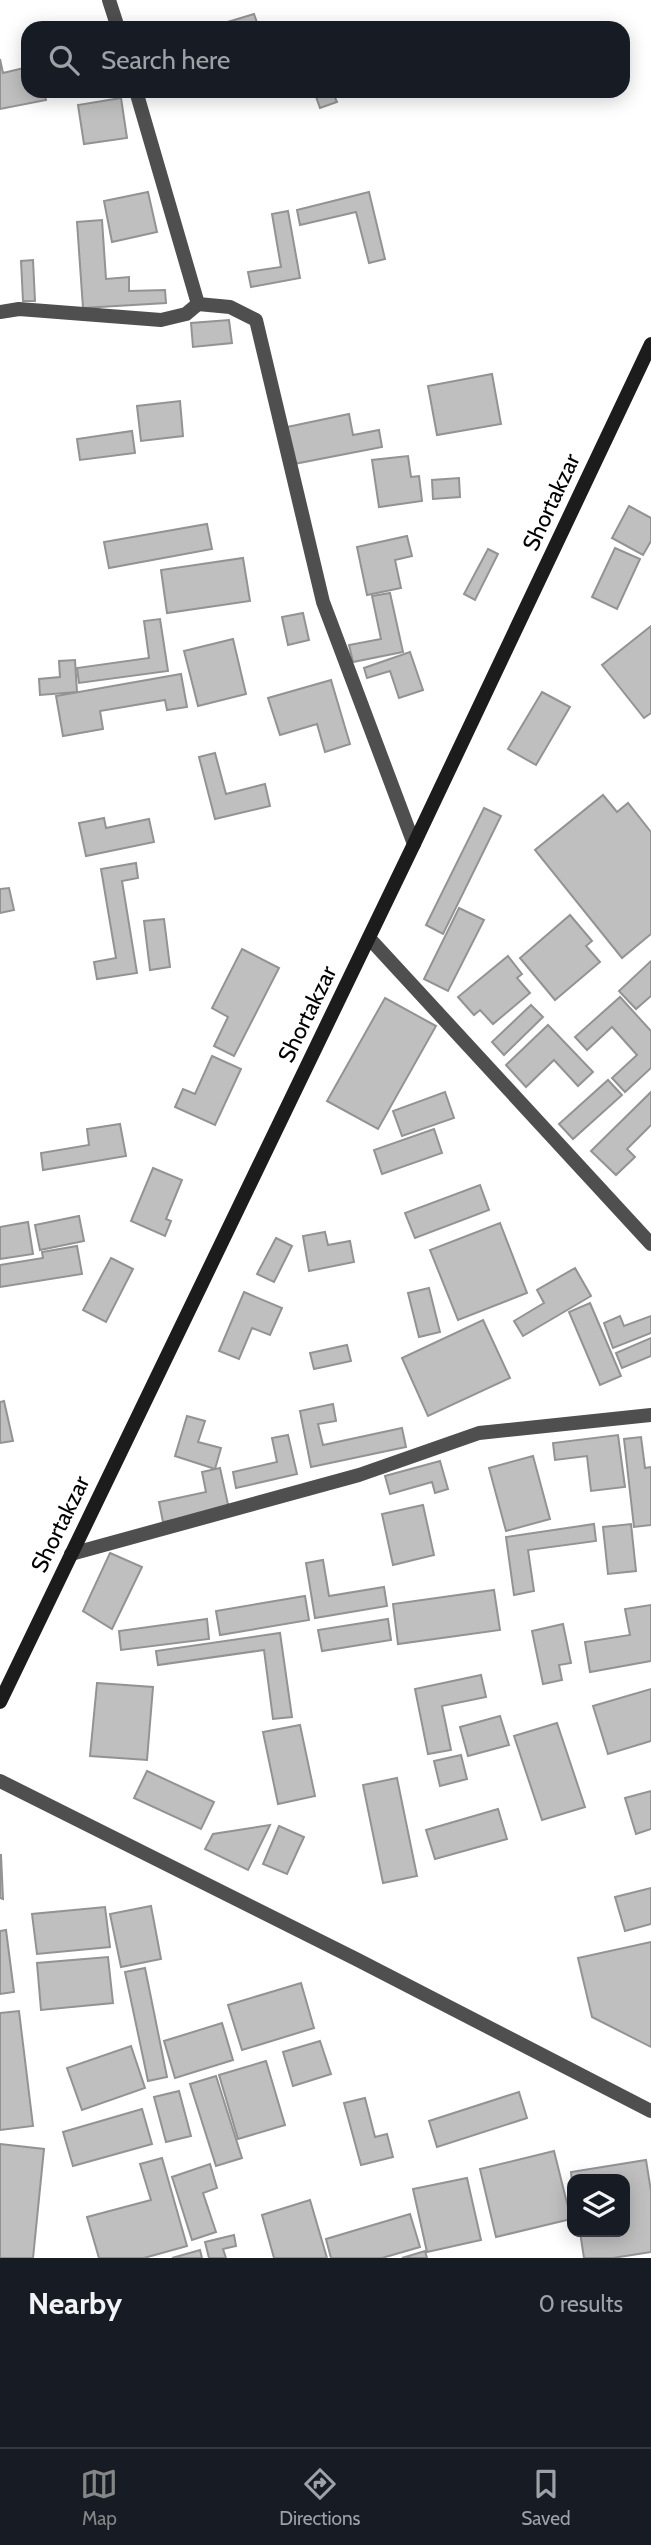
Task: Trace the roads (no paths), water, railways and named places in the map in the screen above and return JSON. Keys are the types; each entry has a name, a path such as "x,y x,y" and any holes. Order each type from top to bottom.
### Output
{"street":[{"path":"109,0 116,21"},
{"path":"138,98 198,304"},
{"path":"0,312 19,309 162,320 186,314 198,304 230,307 256,320 323,601 414,845"},
{"name":"Shortakzar","path":"0,1702 414,845 651,344"},
{"path":"369,938 651,1244"},
{"path":"71,1554 359,1475 479,1433 651,1415"},
{"path":"0,1781 356,1959 651,2111"}]}
